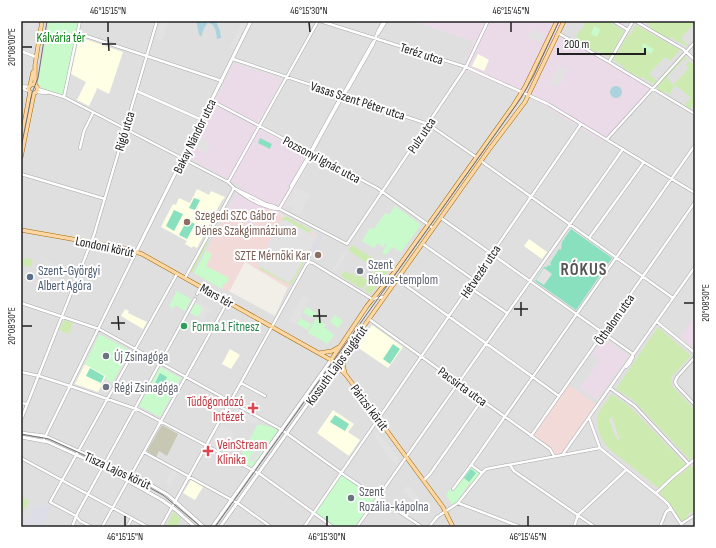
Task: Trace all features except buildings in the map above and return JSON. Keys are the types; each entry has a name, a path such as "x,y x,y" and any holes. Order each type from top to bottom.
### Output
{"main road":[{"path":"21,141 42,21"},
{"name":"Kossuth Lajos sugárút","path":"331,360 372,299 396,270 522,92 557,21"},
{"name":"Kossuth Lajos sugárút","path":"336,364 345,354 384,297 529,95 564,21"},
{"path":"31,88 36,92"},
{"path":"31,88 36,92"},
{"path":"21,157 36,92"},
{"name":"Londoni körút","path":"21,230 91,242 136,252 184,278"},
{"name":"Mars tér","path":"184,278 272,327"},
{"name":"Párizsi körút","path":"272,327 331,360 346,375 424,480 446,512 453,527"},
{"path":"319,353 332,351 341,346"},
{"path":"345,354 343,365 346,375"}],"street":[{"path":"64,97 80,21"},
{"name":"Rigó utca","path":"21,420 91,242 157,21"},
{"name":"Bakay Nándor utca","path":"136,252 251,21"},
{"path":"228,182 319,21"},
{"name":"Teréz utca","path":"319,21 466,67 522,92"},
{"path":"36,92 49,93 64,97 228,182 234,188 279,209 385,21"},
{"name":"Pulz utca","path":"279,209 347,244 466,67 488,21"},
{"path":"613,21 628,30"},
{"path":"609,62 634,21 686,52 695,60"},
{"path":"77,33 222,80"},
{"path":"558,33 695,114"},
{"path":"606,139 695,42"},
{"path":"21,51 36,57"},
{"name":"Vasas Szent Péter utca","path":"233,59 287,76 342,97 428,124 476,157"},
{"path":"21,87 31,88"},
{"path":"136,91 202,120"},
{"path":"522,92 548,104 695,193"},
{"name":"Pozsonyi Ignác utca","path":"212,101 260,125 382,192 428,224"},
{"path":"80,148 84,131 93,112"},
{"name":"Hétvezér utca","path":"304,527 422,357 580,124"},
{"path":"453,488 505,417 695,146"},
{"path":"357,527 623,149"},
{"path":"481,161 673,298"},
{"path":"589,238 644,162"},
{"path":"21,174 105,199"},
{"name":"Mars tér","path":"184,278 234,188"},
{"name":"Öthalom utca","path":"532,436 695,202"},
{"path":"441,218 633,354"},
{"path":"428,224 434,228"},
{"path":"423,244 474,280"},
{"path":"43,441 136,252"},
{"path":"161,527 306,264 309,262 313,263 372,299 384,297"},
{"path":"563,454 622,370 631,361 633,354 695,268"},
{"path":"92,527 76,516 50,502 177,274"},
{"path":"397,279 559,396"},
{"path":"198,294 201,287"},
{"path":"469,288 508,313"},
{"path":"72,525 195,299"},
{"path":"102,527 228,302"},
{"path":"21,303 99,329 282,430 422,527"},
{"name":"Pacsirta utca","path":"369,319 550,449 554,456"},
{"path":"657,322 695,353"},
{"path":"695,356 676,377 675,382 695,406"},
{"name":"Kossuth Lajos sugárút","path":"212,527 331,360"},
{"name":"Kossuth Lajos sugárút","path":"220,527 236,502 336,364"},
{"path":"21,372 70,386 135,408 258,473 333,527"},
{"path":"241,383 265,396"},
{"path":"610,388 634,406 689,464"},
{"path":"424,480 430,474 482,400"},
{"path":"21,403 27,404"},
{"path":"589,418 600,448 656,493 671,508 682,526 695,516"},
{"name":"Tisza Lajos körút","path":"21,433 45,436 78,451 129,478 172,506 195,527"},
{"name":"Tisza Lajos körút","path":"21,437 43,441 104,465"},
{"path":"428,527 437,517 458,503 486,469 600,448"},
{"path":"144,452 236,502 271,527"},
{"path":"21,458 148,527"},
{"path":"656,493 695,459"},
{"path":"471,465 482,472"},
{"path":"510,465 514,471 594,527"},
{"path":"574,527 578,515 626,470"},
{"name":"Tisza Lajos körút","path":"129,478 136,477 165,493 204,527"},
{"path":"458,503 520,527"},
{"path":"660,527 666,512 671,508"},
{"path":"127,527 132,518"},
{"path":"72,525 83,522"}],"shaded area":[{"path":"21,21 413,21 474,41 463,69 559,37 566,21 695,21 695,527 21,527","holes":["234,63 283,79 256,127 312,157 280,214 317,235 289,285 275,316 195,273 241,186"]},
{"path":"27,21 37,21 36,31 25,28"},
{"path":"161,21 168,21 162,41 156,39"},
{"path":"241,21 247,22 234,49 229,47 237,34"},
{"path":"413,21 566,21 560,34 653,88 603,142 529,96 462,69 473,41"},
{"path":"533,29 544,35 541,43 529,38 528,36"},
{"path":"79,37 123,52 109,94 95,87 97,89 89,106 77,100 86,82 71,74"},
{"path":"478,54 489,60 484,71 472,66"},
{"path":"234,63 283,79 256,127 312,157 280,214 270,209 260,211 252,226 227,212 241,186 187,157"},
{"path":"558,66 567,70 559,87 550,83"},
{"path":"515,100 478,152 477,151"},
{"path":"199,137 210,144 206,153 194,146"},
{"path":"471,162 431,217 430,216"},
{"path":"296,188 311,194 299,216 292,212 294,208 287,205"},
{"name":"Szegedi SZC Gábor Dénes Szakgimnáziuma","path":"197,189 209,195 211,191 225,197 197,248 193,246 192,248 185,244 187,241 161,227 173,204 176,205 179,198 190,203"},
{"path":"270,209 317,235 288,288 245,262 229,292 195,273 227,212 252,226 260,211"},
{"path":"282,220 286,220 316,237 289,283 257,265"},
{"path":"320,234 323,235 323,237 318,244 320,245 317,250 315,249 311,258 308,255 313,248 311,247 314,242 316,243"},
{"path":"529,239 547,252 542,259 524,246"},
{"path":"346,249 349,251 335,272 332,270"},
{"path":"44,260 69,269 66,275 60,273 57,283 40,278"},
{"path":"544,268 552,274 544,285 536,280"},
{"path":"303,296 309,299 296,324 289,320"},
{"path":"198,302 212,310 211,312 208,311 203,320 198,317 203,308 196,304"},
{"path":"125,309 129,311 128,313 147,322 143,329 121,316"},
{"path":"695,315 695,341 692,347 680,337"},
{"path":"372,325 403,347 388,368 357,347"},
{"path":"604,338 629,356 597,400 580,388 600,360 592,354"},
{"path":"230,349 240,355 231,369 222,364"},
{"path":"85,364 106,376 98,392 75,384"},
{"path":"568,384 598,406 563,454 554,456 550,449 531,436"},
{"path":"235,407 259,420 254,424 232,413"},
{"path":"333,410 354,424 348,432 360,440 349,456 317,433"},
{"path":"612,417 618,435 615,436 609,419"},
{"path":"162,425 178,434 167,456 159,451 156,457 147,451"},
{"path":"221,425 235,432 224,452 218,449 212,441"},
{"path":"377,431 400,460 396,465 373,435"},
{"path":"260,440 267,444 254,462 249,460"},
{"path":"173,469 178,472 170,486 165,483"},
{"path":"191,480 203,487 195,500 183,493"},
{"path":"408,485 419,498 415,503 403,491"},
{"path":"36,504 43,508 45,504 52,507 41,527 24,527 25,525 21,523 21,516 28,520"}],"green space":[{"name":"Kálvária tér","path":"49,21 80,21 65,92 62,95 43,90 38,83"},
{"path":"586,21 608,21 624,31 610,57 598,51 597,53 577,41 576,37 580,30 582,30"},
{"path":"643,21 695,21 695,23 681,38 689,46 688,47 670,37 669,39 649,28 650,25"},
{"path":"636,25 679,51 670,61 665,57 649,74 657,81 654,84 642,77 640,78 613,60"},
{"path":"594,26 600,30 597,37 591,34"},
{"path":"643,43 654,49 651,54 644,50 642,46"},
{"path":"684,56 687,59 686,61 684,59 667,77 675,86 670,92 670,95 664,91 663,93 658,90 657,86"},
{"path":"689,61 695,66 695,109 691,107 690,109 686,106 686,103 691,98 674,84 689,68 686,65"},
{"path":"260,138 272,144 270,149 258,143"},
{"path":"194,198 200,200 195,210 189,208"},
{"path":"395,206 421,225 401,252 392,247 386,255 382,253 387,244 386,243 383,247 378,243 374,248 362,241 370,228 374,229 385,213 389,215"},
{"path":"174,210 183,214 174,231 166,226"},
{"path":"285,216 311,230 308,238 286,220 285,222 282,220"},
{"path":"187,220 195,224 187,239 179,235"},
{"path":"571,229 612,258 576,310 535,281 544,267 547,267 548,265 550,266 550,263 559,249 561,250 562,242"},
{"path":"206,243 208,243 192,273 191,270"},
{"path":"352,245 390,269 380,282 372,276 374,273 368,264 348,250"},
{"path":"206,251 212,254 206,266 229,278 226,284 223,284 222,289 194,273"},
{"path":"23,258 33,260 31,267 22,265"},
{"path":"303,260 304,262 291,285 260,269 261,267 289,283"},
{"path":"344,271 350,274 355,273 354,276 356,277 359,275 368,281 363,288 360,288 341,276"},
{"path":"372,282 377,286 371,294 364,290"},
{"path":"177,291 191,299 185,311 175,305 173,309 169,306"},
{"path":"196,302 203,307 198,317 190,313"},
{"path":"306,307 317,313 314,318 303,313"},
{"path":"335,315 343,321 338,328 330,322"},
{"path":"300,318 311,324 308,330 297,324"},
{"path":"316,318 326,325 324,327 334,335 328,344 308,333"},
{"path":"64,320 73,323 69,334 59,330"},
{"path":"658,327 691,356 671,377 672,386 695,410 695,457 691,461 633,400 616,389"},
{"path":"99,335 129,350 130,352 112,383 106,379 106,376 85,364"},
{"path":"393,344 400,349 390,364 383,359"},
{"path":"160,367 181,378 160,417 139,406"},
{"path":"90,368 104,376 101,383 86,376"},
{"path":"160,373 167,377 161,389 154,385"},
{"path":"612,394 629,406 686,465 658,488 608,448 601,437 597,423 598,415"},
{"path":"335,415 349,424 345,431 330,422"},
{"path":"258,424 272,427 278,432 253,468 239,459"},
{"path":"689,466 695,467 695,511 687,515 689,518 681,521 670,504 661,495 660,490 685,471"},
{"path":"472,467 478,471 479,474 471,484 470,483 463,492 465,493 462,493 460,499 453,506 446,495 451,488 454,490"},
{"path":"471,469 476,473 469,482 464,478"},
{"path":"341,473 378,497 357,527 333,527 314,513"},
{"path":"22,497 29,501 24,511 21,510"},
{"path":"174,512 181,519 177,527 165,527"}],"water":[{"path":"196,21 209,21 204,28 201,37 199,34"},
{"path":"210,21 216,21 221,38 217,39 213,26 209,23"},
{"path":"616,86 620,88 622,92 620,96 616,98 612,96 610,92 612,88"}],"tram line":[{"path":"21,148 32,93 38,78 47,21"},
{"path":"215,527 521,98 534,75 559,21"},
{"path":"21,434 49,439 139,482 163,495 201,527"}],"place":[{"name":"Szegedi SZC Gábor Dénes Szakgimnáziuma","path":"187,222"},
{"name":"SZTE Mérnöki Kar","path":"318,255"},
{"name":"Szent Rókus-templom","path":"360,271"},
{"name":"Szent-Györgyi Albert Agóra","path":"30,277"},
{"name":"Forma 1 Fitnesz","path":"184,326"},
{"name":"Új Zsinagóga","path":"106,356"},
{"name":"Régi Zsinagóga","path":"106,387"},
{"name":"Tüdőgondozó Intézet","path":"253,408"},
{"name":"VeinStream Klinika","path":"208,451"},
{"name":"Szent Rozália-kápolna","path":"351,498"}],"district":[{"name":"RÓKUS","path":"584,269"}]}
